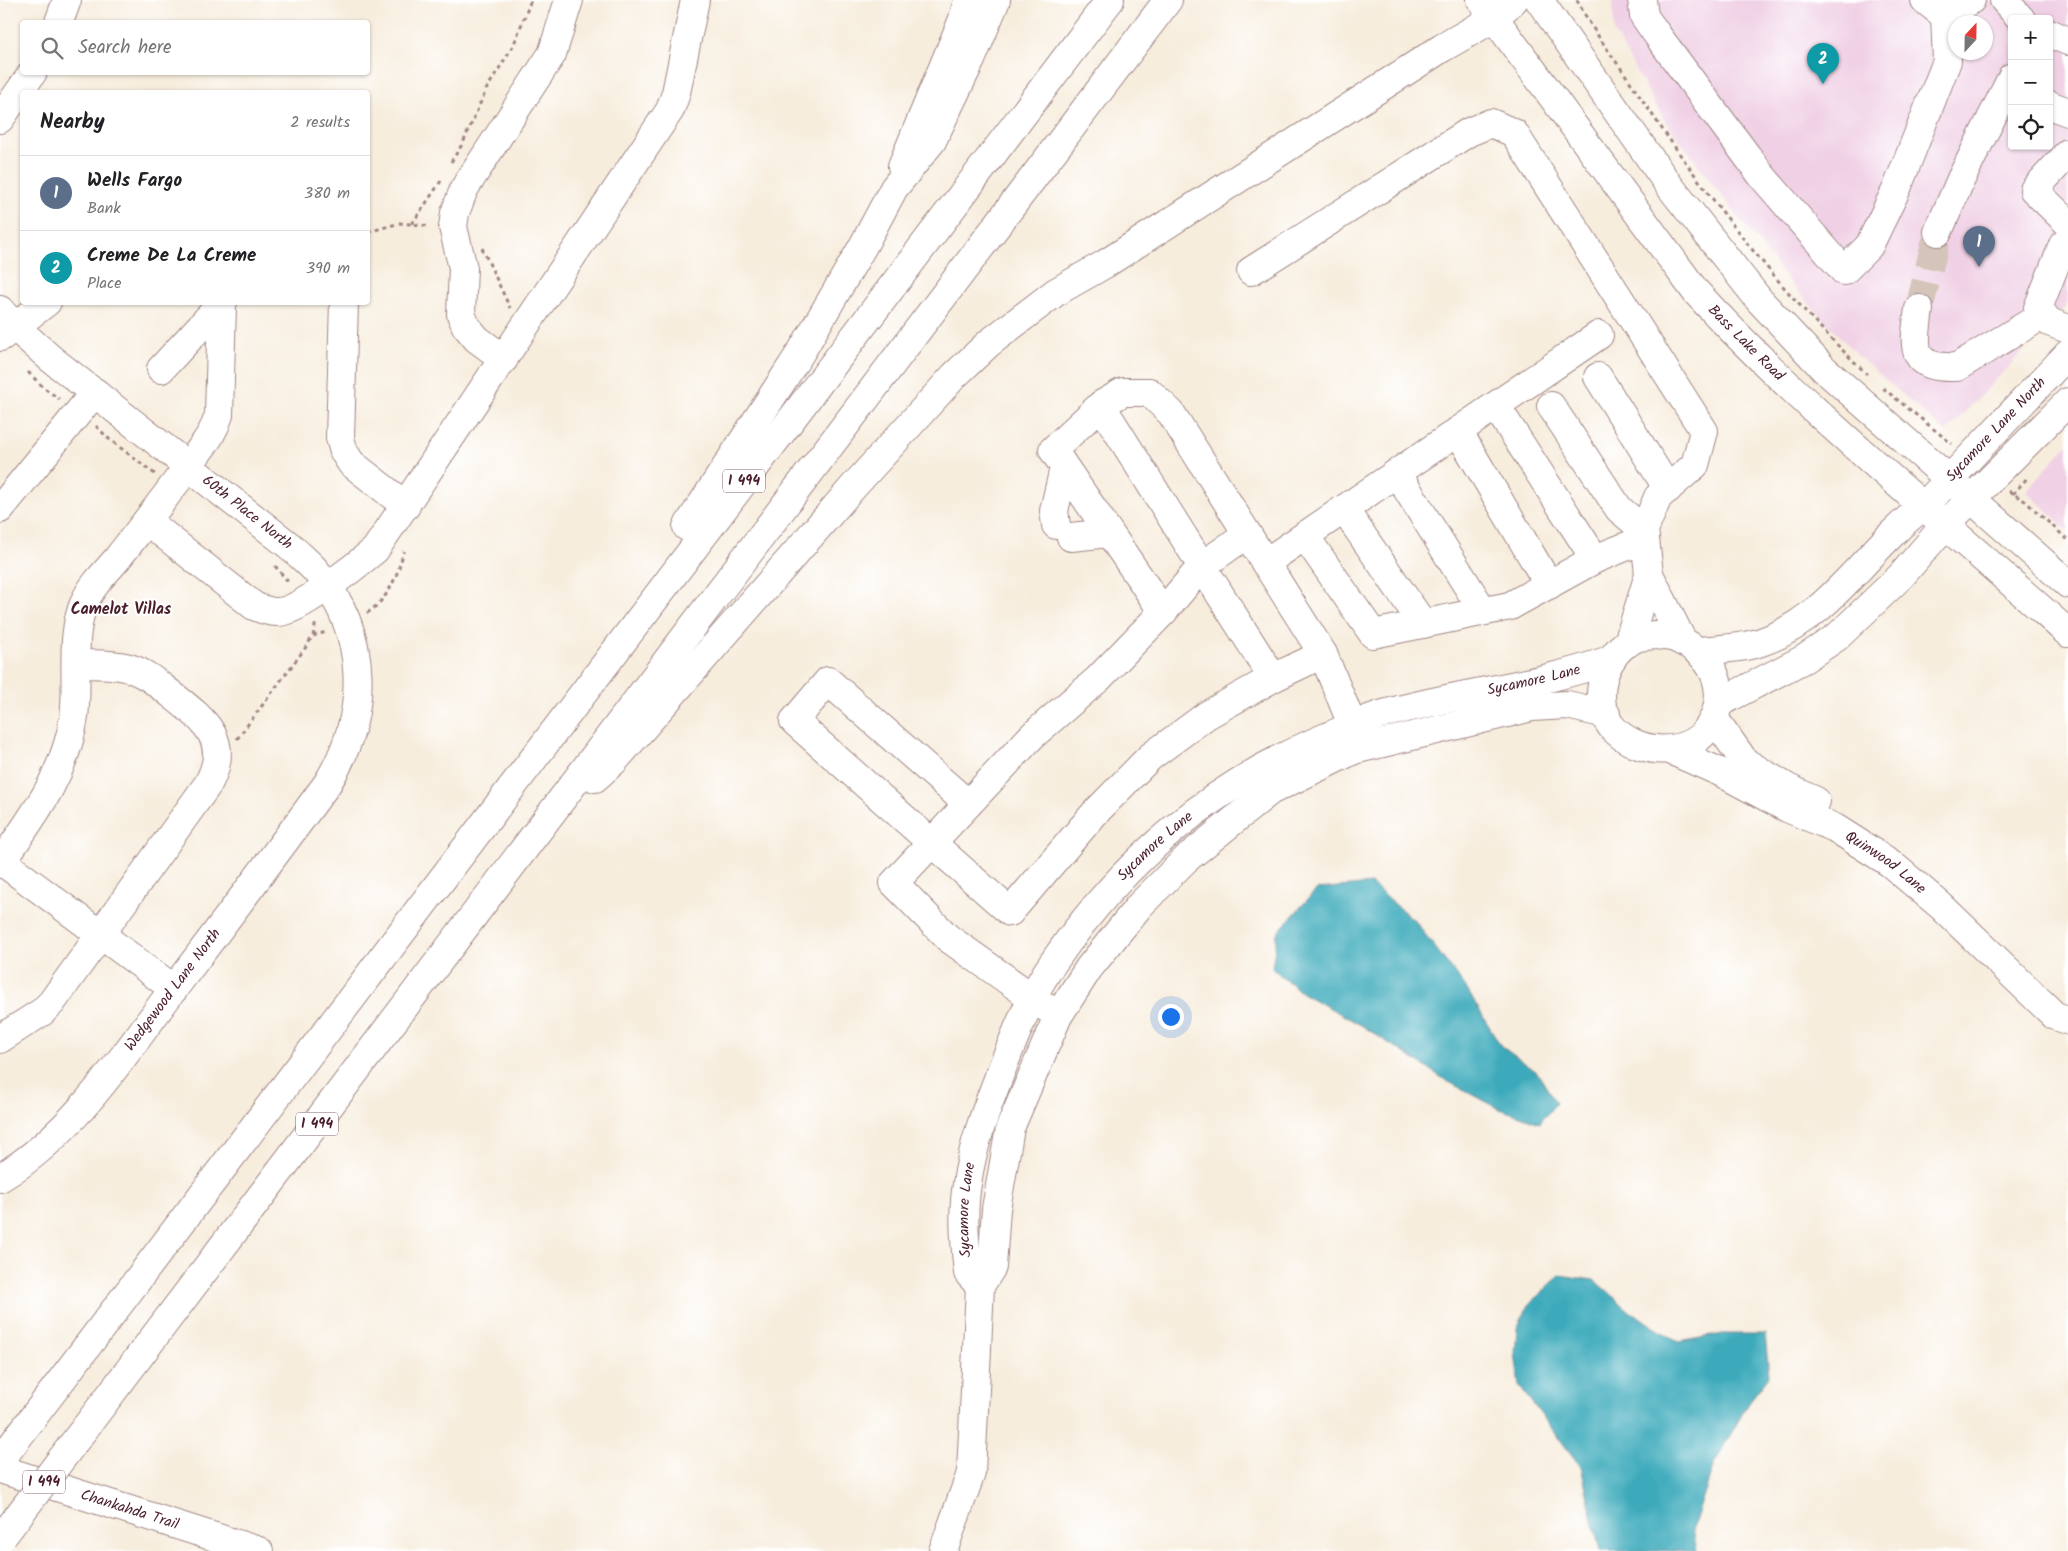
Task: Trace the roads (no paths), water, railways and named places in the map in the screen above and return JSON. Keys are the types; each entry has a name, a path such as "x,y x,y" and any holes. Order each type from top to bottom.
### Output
{"main road":[{"path":"59,20 67,0"},
{"path":"504,359 477,339 466,326 461,314 463,268 454,229 455,214 464,189 552,54 569,0"},
{"path":"147,521 254,606 267,611 282,612 296,607 359,564 375,550 670,110 676,93 695,0"},
{"path":"517,778 709,494 800,352 863,246 894,188 963,19 968,0"},
{"path":"894,188 932,140 972,60 996,0"},
{"name":"I 494","path":"0,1461 517,778 1110,0"},
{"name":"I 494","path":"1,1537 1168,0"},
{"path":"547,820 614,761 918,413 989,343 1056,292 1105,264 1442,48 1487,9 1514,0"},
{"path":"1539,0 1668,184 1760,301 1824,369 1970,500 2068,584"},
{"path":"1642,0 1644,16 1762,176 1844,271 1869,246 1897,188 1947,61 1935,8 1971,0"},
{"path":"2004,0 2017,15"},
{"name":"Bass Lake Road","path":"1487,9 1696,292 1800,397 2068,633"},
{"path":"2053,35 2068,41"},
{"path":"20,90 31,75"},
{"path":"1938,232 1961,179 2008,90"},
{"path":"0,119 20,91"},
{"path":"2053,106 2068,112"},
{"path":"1251,271 1469,132 1491,122 1514,133 1704,431 1695,465 1658,498 1644,534 1649,574 1690,646"},
{"path":"2068,154 2034,190 2068,223"},
{"path":"1919,309 1914,345 1919,356 1928,364 1943,368 1957,367 2055,317 2063,245 2068,240"},
{"path":"5,325 42,305"},
{"path":"161,369 220,305"},
{"path":"174,989 1,861 50,789 64,760 74,715 78,631 85,600 173,489 188,465 210,438 218,415 222,305"},
{"path":"344,305 340,438 344,452 351,463 406,506"},
{"name":"60th Place North","path":"5,325 95,392 291,547 327,586 336,602 355,653 358,702 350,735 338,767 327,784"},
{"path":"1266,563 1599,335"},
{"name":"Sycamore Lane North","path":"1924,506 2068,354"},
{"path":"1598,377 1668,489"},
{"path":"0,510 95,392"},
{"path":"1163,612 1053,450 1101,405 1122,392 1149,392 1171,413 1323,654 1357,737"},
{"name":"Sycamore Lane North","path":"1946,524 2068,402"},
{"path":"1101,405 1274,678"},
{"path":"1496,406 1595,559"},
{"path":"1551,406 1619,509 1644,534"},
{"path":"1458,431 1549,585"},
{"path":"1064,468 1054,511 1064,531 1109,533"},
{"path":"1397,473 1483,611"},
{"path":"1690,646 1734,648 1761,642 1792,628 1816,612 1900,524 1924,506"},
{"path":"1344,509 1423,624"},
{"path":"1716,711 1804,659 1837,637 1902,575 1946,524"},
{"path":"1058,1016 948,938 894,883 1032,736 1098,679 1163,612 1202,566 1247,534"},
{"path":"1305,536 1373,634 1510,606 1644,534"},
{"path":"1620,651 1649,574"},
{"path":"1654,635 1676,638 1690,646 1715,671 1720,690 1716,711 1710,726 1697,739 1681,748 1670,750 1643,746 1624,737 1611,725 1603,706 1601,686 1607,666 1620,651 1636,638 1654,635"},
{"name":"Sycamore Lane","path":"943,1551 971,1474 980,1286 992,1267 996,1209 1010,1128 1058,1016 1089,968 1135,912 1186,859 1270,791 1357,737 1376,716 1577,672 1620,651"},
{"path":"968,804 828,680 794,721 1010,912 1094,814 1150,757 1207,715 1274,678 1323,654"},
{"path":"0,1039 42,1012 100,935 216,771 218,754 216,741 210,727 198,715 148,676 132,669 115,665 76,664"},
{"name":"Sycamore Lane","path":"980,1286 968,1273 964,1230 967,1184 987,1107 1032,998 1054,960 1114,884 1166,835 1226,788 1306,746 1532,706 1567,705 1606,714"},
{"name":"Quinwood Lane","path":"1716,711 1745,762 1788,788 1834,810 1882,839 1900,862 1941,906 2056,1016 2068,1020"},
{"name":"Quinwood Lane","path":"1670,750 1720,772 1763,796 1835,828 1900,862 1988,928 2068,1002"},
{"name":"Wedgewood Lane North","path":"0,1178 34,1156 96,1090 327,784"},
{"name":"Chankahda Trail","path":"0,1469 258,1551"}],"water":[{"path":"1371,884 1415,921 1466,988 1501,1046 1537,1072 1556,1103 1540,1123 1500,1109 1447,1081 1361,1025 1302,993 1272,968 1277,933 1317,889"},
{"path":"1560,1275 1594,1280 1631,1312 1678,1342 1723,1334 1765,1334 1769,1376 1749,1402 1714,1464 1693,1528 1697,1551 1600,1551 1581,1467 1519,1386 1515,1352 1517,1328 1529,1305"}],"tunnel":[{"path":"1919,309 1938,232"}],"place":[{"name":"Creme De La Creme","path":"1823,84"},
{"name":"Wells Fargo","path":"1979,267"}],"district":[{"name":"Camelot Villas","path":"121,609"}]}
